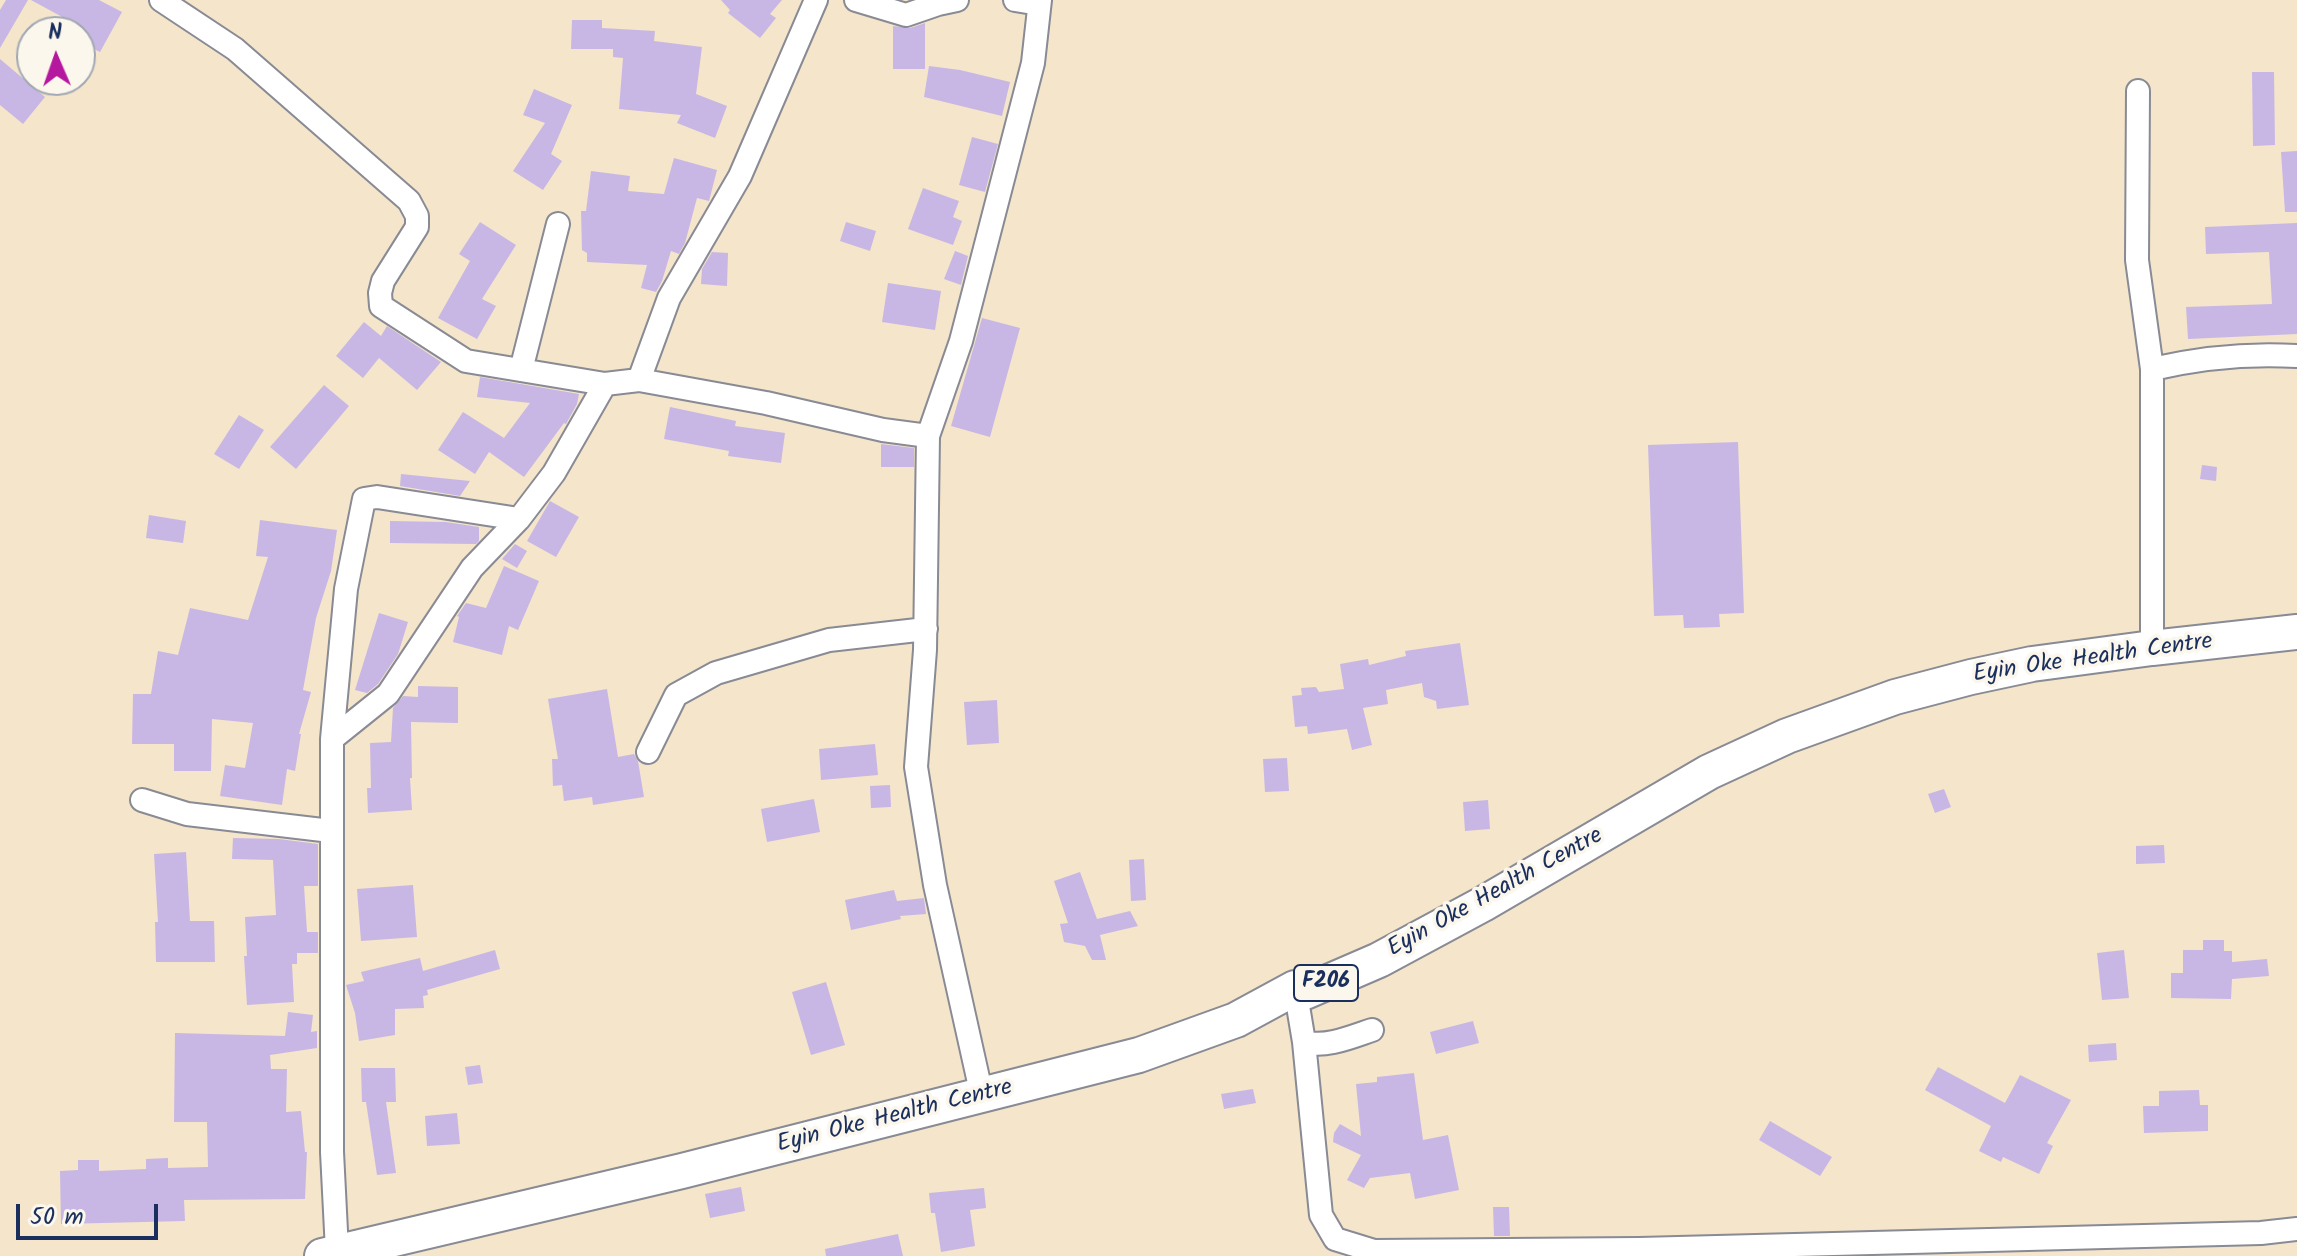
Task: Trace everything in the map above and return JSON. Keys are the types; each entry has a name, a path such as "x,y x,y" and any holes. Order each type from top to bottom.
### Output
{"main road":[{"name":"Eyin Oke Health Centre","path":"330,1254 682,1171 1139,1055 1236,1020 1295,988 1305,992 1379,960 1483,904 1709,772 1787,736 1895,697 2032,664 2297,632"}],"street":[{"path":"161,0 235,49 409,201 417,216 417,227 383,281 381,306 466,361 605,384 639,380 766,403 883,430 928,436"},
{"path":"639,380 669,298 740,176 816,0"},
{"path":"856,0 906,15 957,0"},
{"path":"982,1096 935,885 916,767 926,629 928,436 961,341 1033,63 1039,2 1015,0"},
{"path":"2138,91 2137,260 2152,369 2152,648"},
{"path":"521,370 558,224"},
{"path":"2152,369 2197,359 2274,354 2297,356"},
{"path":"332,739 388,694 472,568 519,519 554,473 605,384"},
{"path":"330,1254 332,739 346,589 364,499 377,497 519,519"},
{"path":"648,752 676,695 716,673 829,640 926,629"},
{"path":"142,800 187,814 331,831"},
{"path":"1295,988 1304,1042 1321,1215 1335,1239 1374,1251 1639,1249 2261,1233 2297,1229"},
{"path":"1304,1042 1315,1045 1372,1030"}],"building":[{"path":"6,0 28,0 0,48 0,10"},
{"path":"31,0 99,0 122,12 100,52 96,50 96,16 60,16"},
{"path":"721,0 782,0 770,14 776,18 760,38 728,13 730,10"},
{"path":"572,20 602,20 602,28 655,31 654,41 702,47 696,94 727,106 715,138 677,123 681,115 619,109 623,58 613,57 613,49 571,49"},
{"path":"925,23 925,69 893,69 893,26 910,28"},
{"path":"0,59 16,73 16,96 45,97 23,124 0,105"},
{"path":"929,66 1010,82 1002,116 924,97"},
{"path":"2252,72 2274,72 2275,145 2253,146"},
{"path":"534,89 572,105 551,154 562,161 543,190 513,171 545,123 523,115"},
{"path":"972,137 998,144 985,192 959,185"},
{"path":"2297,151 2297,212 2285,212 2281,152"},
{"path":"674,158 717,170 709,201 697,198 685,243 679,254 671,251 656,292 641,288 647,265 587,262 587,253 582,250 581,211 586,211 591,171 630,176 628,191 664,194"},
{"path":"923,188 959,201 953,217 962,221 953,245 908,229"},
{"path":"480,222 516,245 482,299 496,306 477,339 438,318 470,261 459,254"},
{"path":"846,222 876,231 870,251 840,241"},
{"path":"2297,223 2297,334 2188,339 2186,307 2272,304 2269,252 2206,254 2205,227"},
{"path":"955,251 968,256 961,285 944,279"},
{"path":"712,252 728,253 727,286 701,284 702,269"},
{"path":"888,283 941,291 935,330 882,322"},
{"path":"982,318 1020,328 990,437 951,426"},
{"path":"364,322 381,336 387,326 441,362 417,390 379,358 363,378 336,356"},
{"path":"480,377 579,394 566,424 524,477 489,452 475,474 438,450 463,412 504,438 530,403 477,397"},
{"path":"324,385 349,406 296,469 270,447"},
{"path":"670,407 736,421 735,426 785,433 781,463 728,456 729,451 664,439"},
{"path":"239,415 264,430 239,469 214,454"},
{"path":"1738,442 1744,613 1719,614 1720,627 1684,628 1683,615 1654,616 1648,445"},
{"path":"881,444 914,448 914,467 881,467"},
{"path":"2202,465 2217,467 2216,481 2200,479"},
{"path":"401,474 470,481 460,496 400,486"},
{"path":"550,501 579,517 556,557 527,541"},
{"path":"149,515 186,521 183,543 146,538"},
{"path":"260,520 337,530 331,571 316,618 303,690 311,692 299,734 295,771 287,769 282,805 220,796 225,765 245,768 253,723 212,719 211,771 174,771 174,744 132,744 133,694 151,694 158,651 178,655 190,608 248,620 268,557 256,556"},
{"path":"390,521 446,522 479,527 479,541 476,544 390,543"},
{"path":"515,544 527,551 517,568 502,559"},
{"path":"504,566 539,581 518,630 509,626 502,655 453,642 457,616 466,603 486,608"},
{"path":"379,613 408,622 398,654 378,684 367,693 355,690"},
{"path":"1460,643 1469,705 1437,709 1436,701 1424,697 1422,683 1386,690 1388,704 1363,708 1372,745 1352,750 1347,729 1308,734 1307,726 1295,727 1292,696 1302,695 1301,688 1316,687 1319,692 1344,689 1340,664 1368,659 1369,665 1406,656 1405,651"},
{"path":"418,686 458,687 458,723 411,722 412,810 368,813 370,743 391,742 393,708 403,696 418,697"},
{"path":"607,689 618,757 634,754 644,797 593,805 592,797 564,801 562,785 553,786 552,759 558,759 548,699"},
{"path":"997,700 999,743 967,745 964,702"},
{"path":"875,744 878,775 821,780 819,749"},
{"path":"1287,758 1289,791 1265,792 1263,759"},
{"path":"890,785 891,807 871,808 870,786"},
{"path":"1944,789 1951,807 1935,813 1928,794"},
{"path":"814,799 820,832 767,842 761,809"},
{"path":"1488,800 1490,829 1465,831 1463,802"},
{"path":"233,838 318,844 318,886 304,886 307,932 318,932 318,953 297,953 297,964 292,964 294,1002 247,1005 245,917 276,915 273,860 232,859"},
{"path":"2164,845 2165,863 2136,864 2136,846"},
{"path":"186,852 190,921 214,921 215,962 156,962 155,922 158,922 154,854"},
{"path":"1144,859 1146,900 1131,901 1129,860"},
{"path":"1080,872 1097,919 1130,911 1138,926 1100,935 1106,960 1092,960 1085,946 1064,942 1060,924 1068,923 1054,881"},
{"path":"413,885 417,937 361,941 357,889"},
{"path":"894,890 897,901 924,898 926,914 900,916 901,919 851,930 845,900"},
{"path":"2203,940 2224,940 2224,951 2232,951 2232,962 2267,959 2269,976 2232,979 2231,999 2171,998 2171,973 2183,973 2183,950 2203,950"},
{"path":"495,950 500,969 427,990 428,995 423,996 424,1008 395,1009 395,1035 359,1041 355,1013 346,985 364,981 361,972 420,958 423,971"},
{"path":"2124,950 2129,998 2102,1000 2097,953"},
{"path":"826,982 845,1045 811,1055 792,992"},
{"path":"288,1012 313,1015 311,1032 317,1031 317,1048 270,1055 271,1069 287,1069 286,1112 301,1111 307,1152 305,1199 184,1200 185,1221 61,1224 60,1171 78,1170 78,1160 99,1160 99,1171 146,1169 146,1159 168,1158 168,1168 208,1167 207,1122 174,1122 175,1033 285,1036"},
{"path":"1473,1021 1479,1043 1436,1054 1430,1032"},
{"path":"2116,1043 2117,1060 2089,1062 2088,1045"},
{"path":"480,1065 483,1083 468,1085 465,1067"},
{"path":"1938,1067 2005,1103 2020,1075 2071,1100 2047,1143 2053,1146 2039,1174 2003,1157 2001,1162 1979,1151 1991,1126 1925,1090"},
{"path":"361,1068 395,1068 396,1102 386,1102 396,1173 377,1175 366,1102 362,1102"},
{"path":"1414,1073 1423,1140 1448,1135 1459,1190 1415,1199 1410,1173 1370,1178 1364,1188 1347,1180 1361,1155 1333,1142 1340,1124 1361,1136 1356,1084 1377,1082 1377,1077"},
{"path":"1253,1089 1256,1103 1224,1109 1221,1094"},
{"path":"2199,1090 2200,1105 2208,1105 2208,1131 2144,1133 2143,1106 2159,1106 2159,1091"},
{"path":"457,1113 460,1144 427,1146 425,1116"},
{"path":"1770,1121 1832,1157 1820,1176 1759,1140"},
{"path":"741,1187 745,1211 710,1218 705,1194"},
{"path":"984,1188 986,1208 970,1210 975,1246 941,1252 929,1193"},
{"path":"1493,1207 1509,1207 1510,1236 1494,1236"},
{"path":"898,1234 903,1256 826,1256 825,1249"}]}
